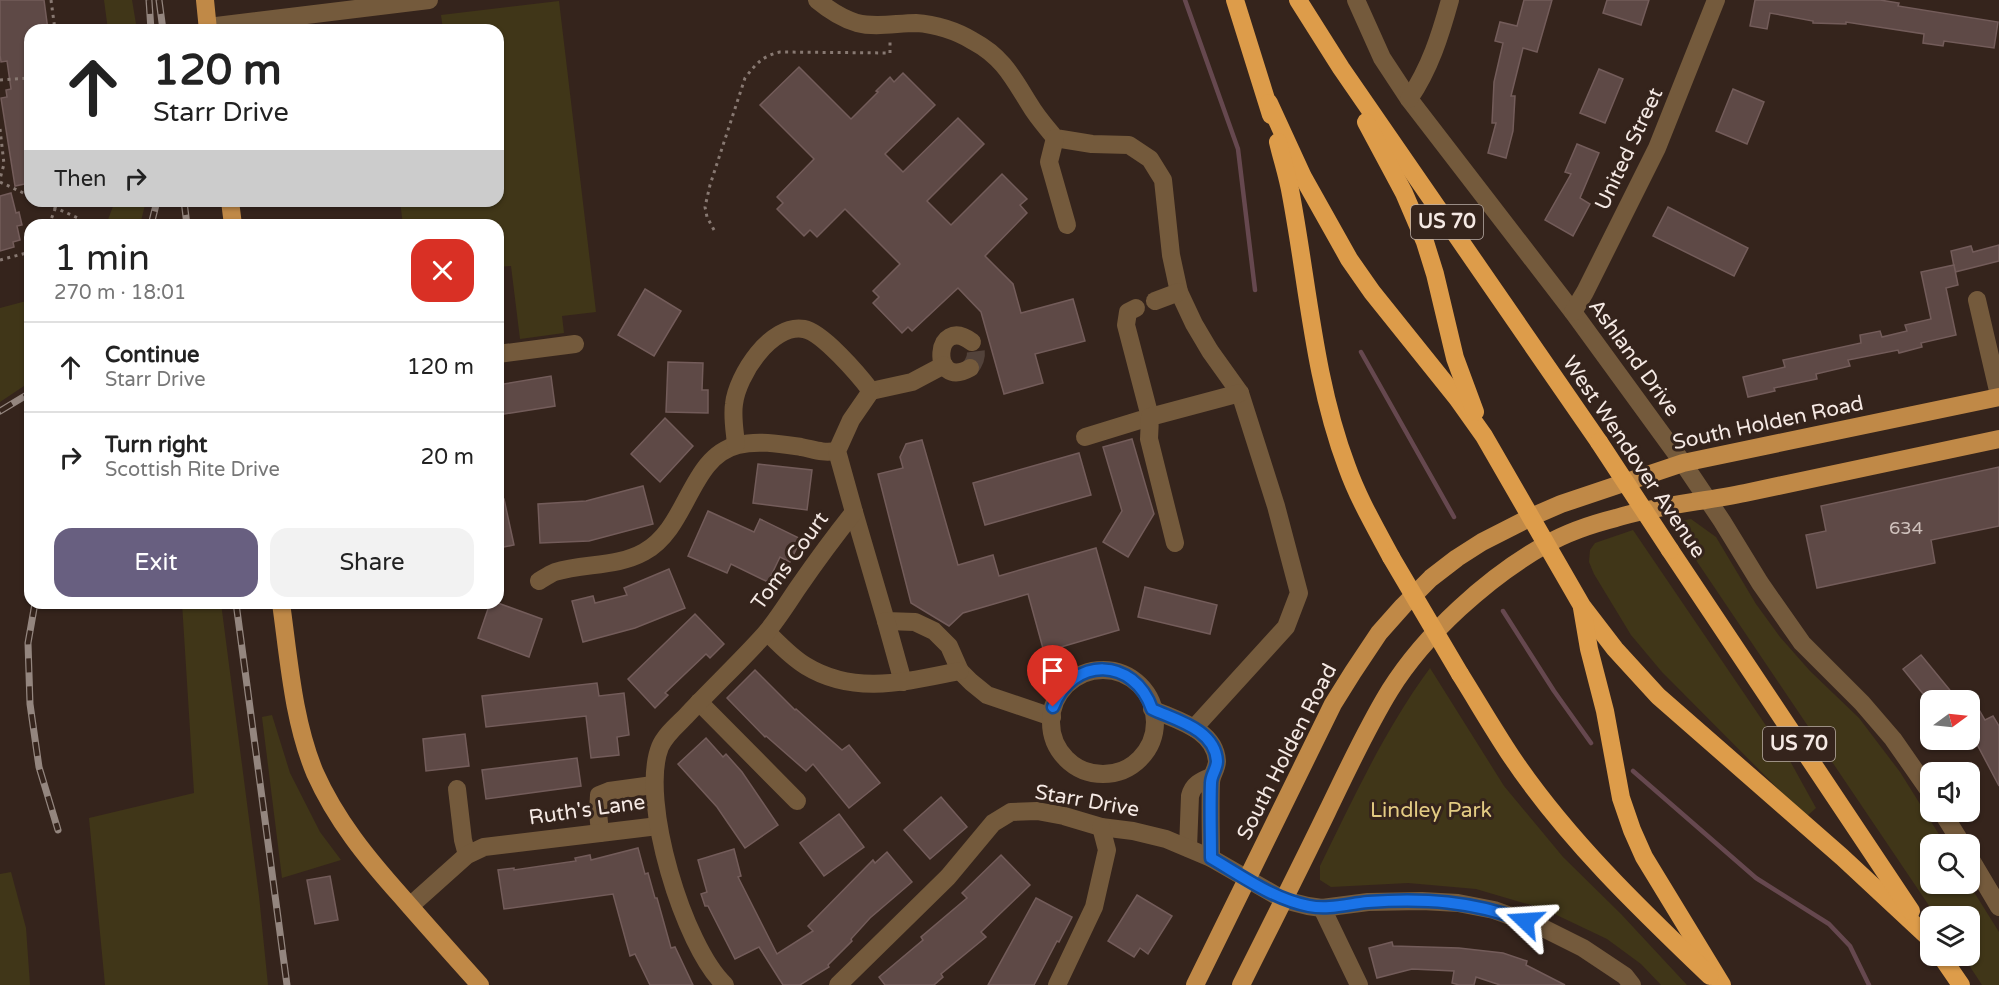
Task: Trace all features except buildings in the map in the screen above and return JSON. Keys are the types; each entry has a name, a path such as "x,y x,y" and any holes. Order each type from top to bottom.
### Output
{"highway":[{"path":"1235,0 1269,103 1291,192 1317,354 1331,417 1347,467 1365,508 1391,557 1511,756 1596,862 1640,909 1720,985"},
{"name":"West Wendover Avenue","path":"1298,0 1341,68 1599,442 1920,924"},
{"path":"1341,68 1364,120 1404,193 1425,242 1455,358 1484,436"},
{"path":"1269,103 1303,177 1350,259 1372,292 1457,398 1484,436 1582,606 1615,649 1658,696 1842,857 1920,930"},
{"path":"1582,606 1621,798 1632,830 1644,857 1720,985"},
{"path":"1948,966 1961,985"}],"main road":[{"path":"205,0 208,24"},
{"name":"South Holden Road","path":"1195,985 1333,704 1380,633 1402,606 1431,578 1457,558 1482,542 1561,504 1683,463 1999,396"},
{"path":"1241,985 1358,749 1391,689 1446,622 1473,597 1516,564 1546,544 1619,517 1999,438"},
{"path":"282,609 297,711 304,742 315,772 346,830 480,985"}],"street":[{"path":"270,24 330,6 429,0"},
{"path":"817,0 832,12 857,23 890,25 918,23 946,29 973,41 995,56 1016,79 1031,107 1055,138 1092,144 1129,145 1150,159 1163,180 1171,255 1179,292 1210,351 1240,393 1276,506 1299,593 1286,627 1194,728"},
{"name":"Ashland Drive","path":"1356,0 1382,58 1409,99 1573,312 1683,463 1760,583 1802,642 1862,703 1893,739 1920,778"},
{"path":"1409,99 1422,79 1437,45 1450,0"},
{"name":"United Street","path":"1573,312 1657,148 1716,0"},
{"path":"1055,138 1049,162 1066,225"},
{"path":"1155,301 1179,292"},
{"path":"1977,300 1999,396"},
{"path":"1136,309 1128,312 1126,325 1150,417 1149,439 1175,543"},
{"path":"736,445 733,415 739,383 746,369 770,342 793,328 805,329 820,337 871,391"},
{"path":"970,368 959,372 954,371 944,365 940,353 949,338 961,336 972,342"},
{"path":"504,353 575,344"},
{"path":"539,581 554,573 618,561 645,552 670,529 704,468 714,457 736,445 760,442 784,444 823,453 837,451 851,420 871,391 912,382 944,365"},
{"path":"1085,437 1240,393"},
{"name":"Toms Court","path":"699,702 766,633 820,555 854,512 837,451"},
{"path":"854,512 903,682"},
{"path":"886,621 915,622 934,631 950,646 960,671 987,695 1052,717"},
{"path":"766,633 806,666 831,677 863,684 890,684 960,671"},
{"path":"1103,669 1121,674 1137,684 1149,700 1154,719 1152,735 1143,754 1134,765 1122,771 1104,775 1086,771 1069,761 1057,746 1052,717 1057,698 1068,682 1084,673 1103,669"},
{"path":"699,702 797,801"},
{"name":"Ruth's Lane","path":"410,906 466,855 484,847 658,826 653,785 654,766 663,739 699,702"},
{"path":"1152,709 1199,731 1210,741 1216,755 1217,764 1211,777 1211,858"},
{"path":"1188,848 1190,795 1197,783 1211,777"},
{"path":"600,833 598,812 600,795 609,791 653,785"},
{"path":"457,789 466,855"},
{"path":"1190,795 1210,798"},
{"name":"Starr Drive","path":"838,985 948,877 993,822 1011,812 1037,811 1101,827 1133,831 1166,839 1211,858 1284,900 1322,908 1368,902 1422,901 1458,903 1494,910 1541,927 1583,948 1625,976 1632,985"},
{"path":"658,826 687,923 700,953 725,985"},
{"path":"1057,985 1094,907 1107,850 1101,827"},
{"path":"1980,875 1999,907"},
{"path":"1322,908 1359,985"}],"path":[{"path":"51,0 54,24"},
{"path":"714,230 705,207 710,185 745,78 754,67 767,55 780,52 890,53 890,25"},
{"path":"0,80 24,78"},
{"path":"0,129 4,164 0,180 24,193"},
{"path":"51,219 56,208 78,218"},
{"path":"0,260 24,254"}],"green space":[{"path":"104,0 132,0 136,24 107,24"},
{"path":"559,1 596,312 562,316 564,333 520,339 511,266 504,267 504,219 402,219 401,207 504,207 504,24 442,24 441,15"},
{"path":"113,207 144,207 142,219 108,219"},
{"path":"24,302 24,386 0,402 0,308"},
{"path":"1691,519 1716,537 1756,604 1780,637 1810,671 1859,718 1900,772 1920,804 1920,822 1931,822 1939,834 1920,834 1920,892 1671,523"},
{"path":"1633,530 1790,761 1816,808 1806,817 1662,672 1631,635 1594,574 1589,562 1590,550 1595,543"},
{"path":"182,609 222,609 259,896 268,985 105,985 89,818 194,793"},
{"name":"Lindley Park","path":"1430,668 1504,786 1563,857 1621,914 1687,985 1661,985 1641,964 1607,939 1544,909 1476,889 1408,883 1331,887 1320,880 1320,866 1370,765 1398,715"},
{"path":"272,715 290,773 320,832 341,860 282,878 262,717"},
{"path":"11,872 26,928 30,985 0,985 0,874"},
{"path":"1921,894 1975,894 1999,932 1999,985 1982,985 1970,966 1980,966 1980,906 1929,906"}],"waterway":[{"path":"1185,0 1238,149 1255,290"},
{"path":"1361,352 1454,517"},
{"path":"1503,611 1554,691 1591,743"},
{"path":"1633,771 1756,878 1829,924 1850,946 1869,985"}],"tunnel":[{"path":"970,368 976,355 972,342"}],"railway":[{"path":"149,0 151,24"},
{"path":"159,0 162,24"},
{"path":"152,219 156,207"},
{"path":"185,207 186,219"},
{"path":"0,411 24,397"},
{"path":"34,609 28,643 30,704 39,767 58,830"},
{"path":"237,609 287,985"}],"route":[{"path":"1053,707 1062,690 1075,677 1093,670 1112,670 1130,678 1137,684 1149,700 1152,709 1199,731 1210,741 1217,764 1211,777 1211,858 1284,900 1322,908 1368,902 1458,903 1494,910 1525,921"}]}
